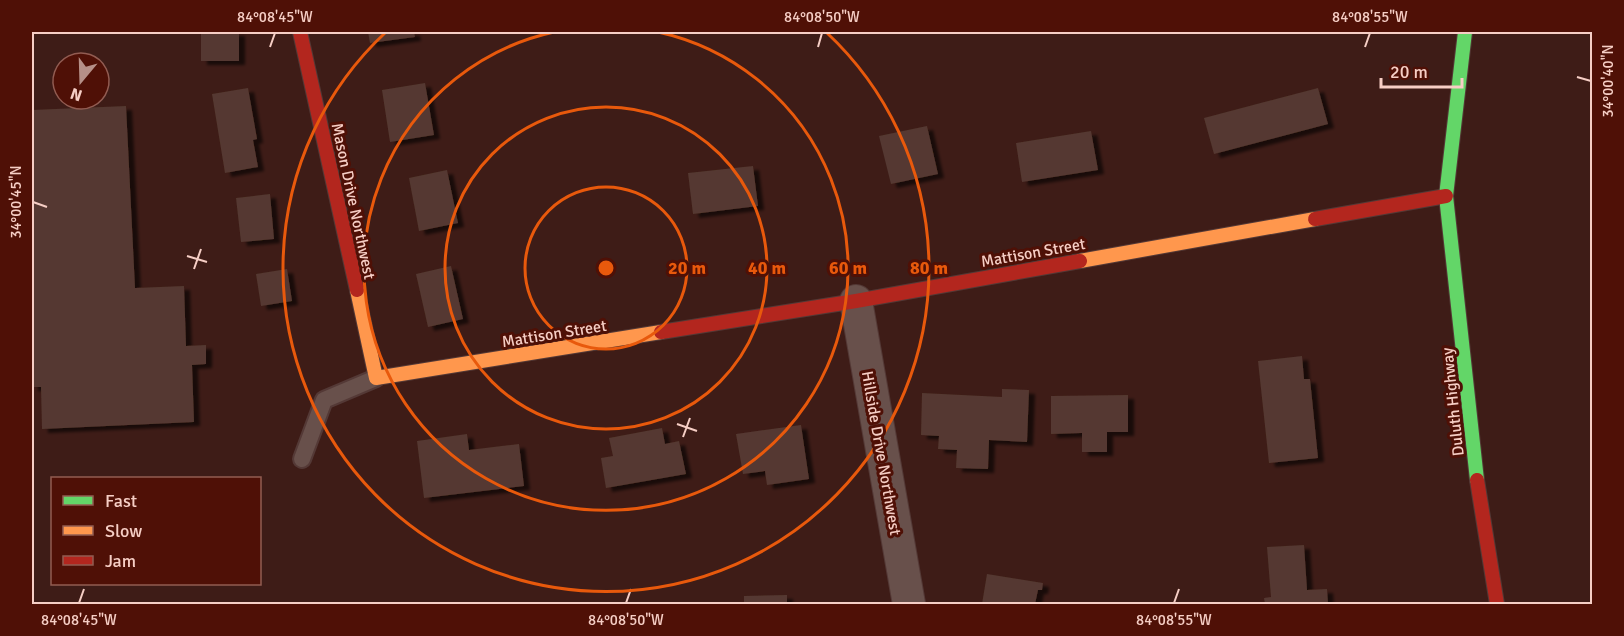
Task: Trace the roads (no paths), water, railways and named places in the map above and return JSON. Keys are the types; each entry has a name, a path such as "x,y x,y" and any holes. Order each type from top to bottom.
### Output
{"street":[{"name":"Mason Drive Northwest","path":"300,32 376,378"},
{"name":"Duluth Highway","path":"1466,32 1446,196 1479,502 1497,604"},
{"name":"Mattison Street","path":"376,378 856,301 1446,196"},
{"name":"Hillside Drive Northwest","path":"856,301 909,604"}],"lane":[{"path":"302,459 324,400 376,378"}]}
